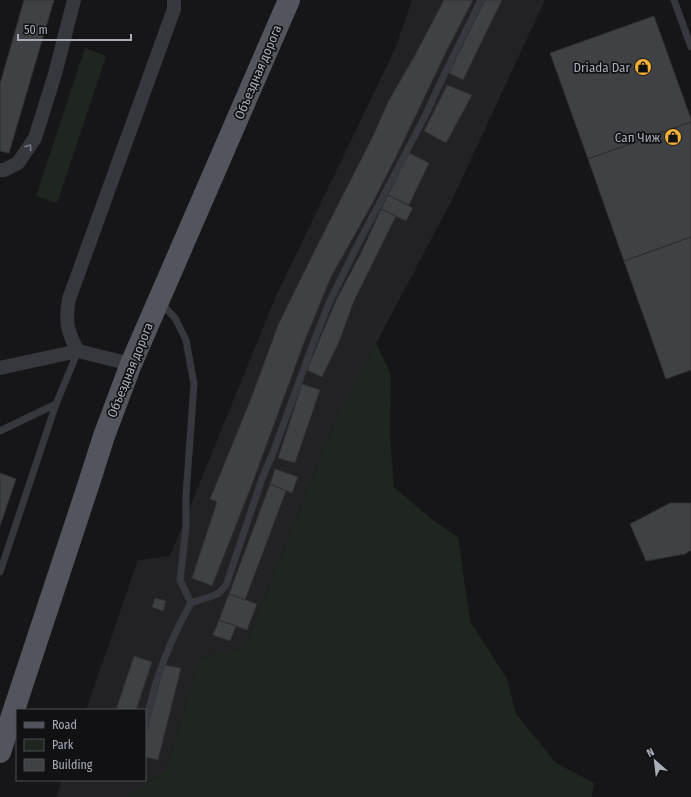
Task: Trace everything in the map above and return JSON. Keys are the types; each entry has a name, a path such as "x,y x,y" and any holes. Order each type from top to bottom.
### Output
{"main road":[{"name":"Объездная дорога","path":"0,752 91,476 131,364 289,0"}],"street":[{"path":"0,170 4,170 18,163 35,138 55,74 74,0"},
{"path":"78,351 71,340 68,327 67,313 69,299 174,9 174,0"},
{"path":"0,368 78,351 131,364"}],"lane":[{"path":"146,723 154,687 181,620 191,603 219,593 226,585 263,476 329,303 354,250 426,114 481,0"},
{"path":"674,0 691,47"},
{"path":"159,300 175,318 186,340 194,384 187,487 186,527 180,580 191,603"},
{"path":"0,572 56,404 78,351"},
{"path":"0,430 56,404"}],"shaded area":[{"path":"412,0 545,0 452,200 335,421 244,649 201,657 165,771 127,797 56,797 62,781 146,781 146,709 86,709 138,560 170,556 276,296 395,49"}],"green space":[{"path":"85,48 106,56 57,203 36,196"},
{"path":"376,343 391,375 390,437 394,487 434,521 458,537 470,621 507,679 516,714 556,763 594,783 592,797 127,797 165,771 201,657 244,649 335,421"}],"building":[{"path":"24,0 54,0 9,153 0,151 0,84"},
{"path":"444,0 473,0 372,204 331,277 305,340 251,487 212,586 192,578 217,502 210,499 252,396 278,325 373,136 388,102"},
{"path":"485,0 502,0 463,80 449,73"},
{"path":"654,16 691,122 588,159 550,53"},
{"path":"447,85 472,95 446,143 424,131"},
{"path":"691,122 691,237 624,261 588,159"},
{"path":"409,153 429,163 409,205 388,195"},
{"path":"388,195 413,208 406,221 381,209"},
{"path":"381,209 396,216 354,301 339,342 322,377 307,370 336,300 361,253"},
{"path":"691,237 691,370 666,379 624,261"},
{"path":"302,384 320,390 295,463 278,458"},
{"path":"275,469 298,477 292,493 270,484"},
{"path":"0,473 16,479 0,526"},
{"path":"270,484 286,491 245,600 229,594"},
{"path":"670,503 691,503 691,550 685,554 646,561 630,524"},
{"path":"229,594 257,604 247,630 219,620"},
{"path":"155,598 166,601 163,611 152,607"},
{"path":"219,620 236,626 230,641 213,635"},
{"path":"134,656 152,662 136,709 116,709"},
{"path":"164,665 181,668 158,760 146,757 146,733"}],"place":[{"name":"Driada Dar","path":"643,67"},
{"name":"Сап Чиж","path":"673,137"}]}
